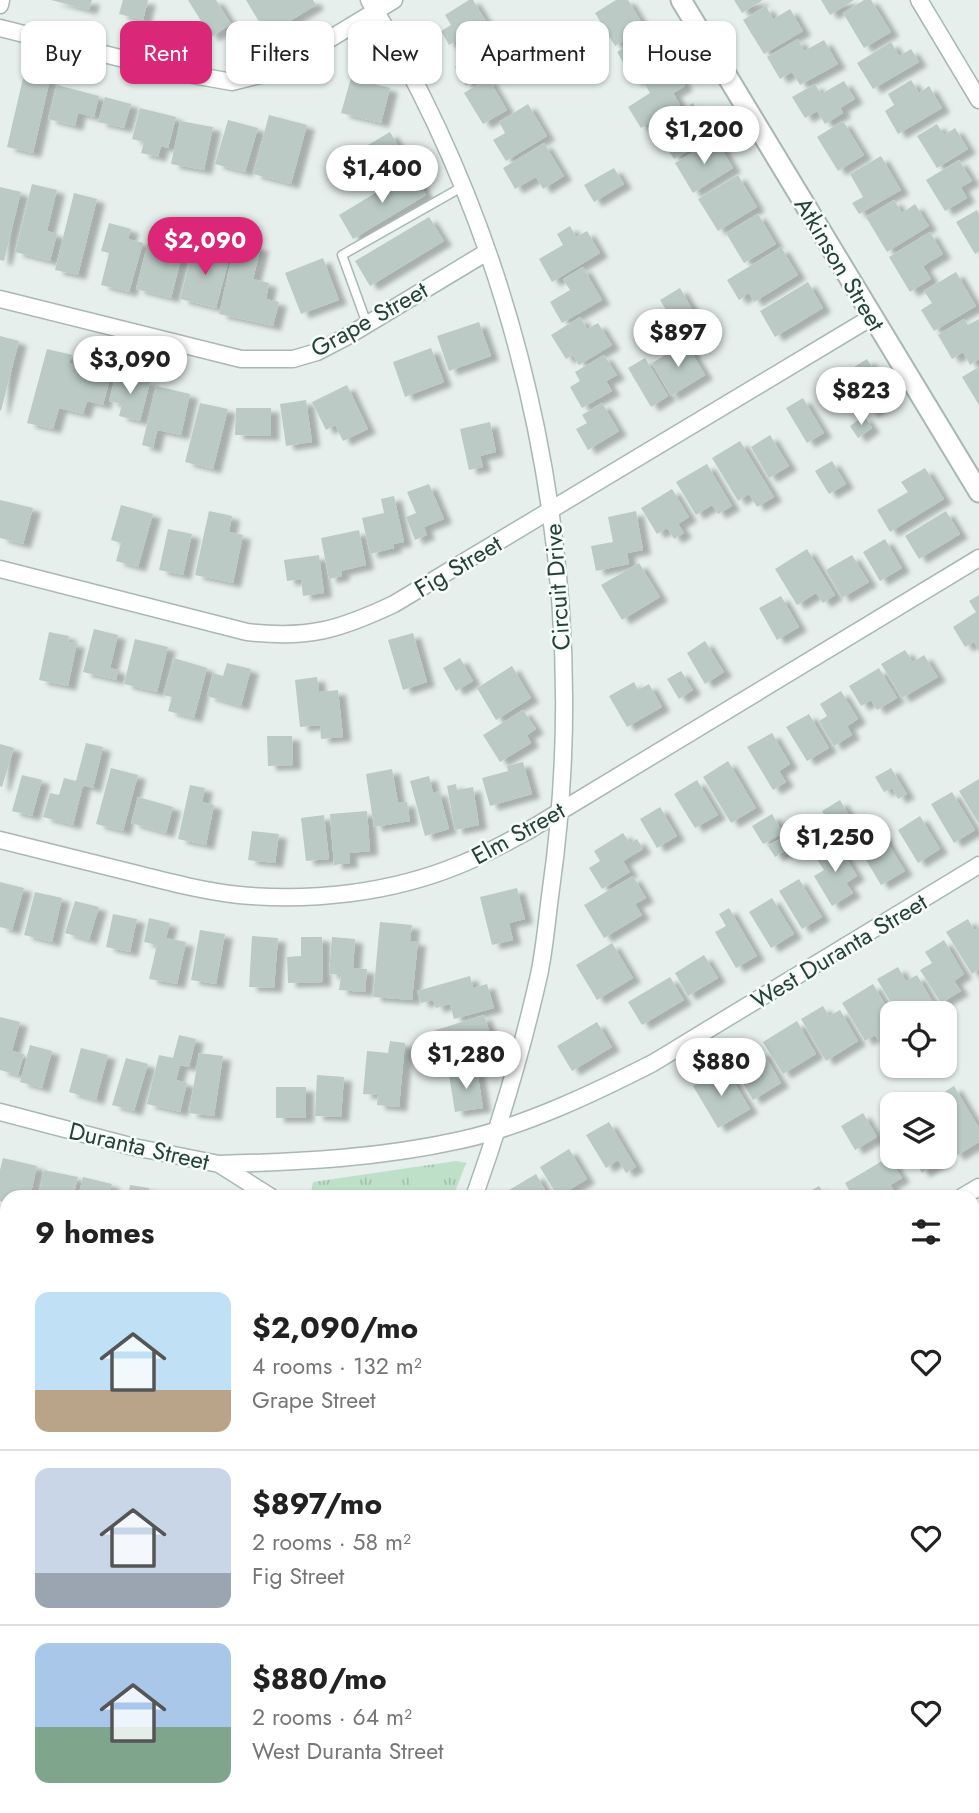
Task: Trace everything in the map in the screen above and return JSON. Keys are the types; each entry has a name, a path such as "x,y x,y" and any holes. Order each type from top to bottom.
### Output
{"street":[{"path":"0,28 176,72 232,82 285,66 373,6 394,0"},
{"name":"Atkinson Street","path":"681,0 979,492"},
{"path":"919,0 979,100"},
{"name":"Circuit Drive","path":"373,6 420,92 487,252 534,420 551,509 562,619 564,760 540,972 512,1082 476,1190"},
{"name":"Grape Street","path":"0,299 241,359 293,359 317,352 487,252"},
{"name":"Fig Street","path":"0,569 247,632 282,636 316,634 354,623 394,604 872,317"},
{"name":"Elm Street","path":"0,840 193,887 238,895 295,897 355,892 426,877 491,850 560,811 979,558"},
{"name":"West Duranta Street","path":"219,1164 312,1161 386,1154 464,1140 598,1091 653,1063 979,865"},
{"name":"Duranta Street","path":"0,1112 134,1147 219,1164 260,1190"}],"lane":[{"path":"367,324 342,255 462,187"}],"green space":[{"path":"456,1161 466,1163 456,1190 311,1190 313,1182"},
{"path":"414,1175 448,1189 448,1190 408,1190"}],"building":[{"path":"51,0 92,0 89,10"},
{"path":"123,0 148,0 143,20 119,14"},
{"path":"188,0 216,0 229,21 226,21 226,27 212,36 212,21 201,21"},
{"path":"246,0 313,0 316,5 290,21 259,21"},
{"path":"473,0 486,21 456,21 456,41 449,45 442,33 451,25 445,15"},
{"path":"616,0 628,0 641,21 623,21 623,41 615,46 609,36 609,21 600,21 595,13"},
{"path":"734,0 763,0 742,13"},
{"path":"821,0 854,0 830,15"},
{"path":"864,0 871,0 891,32 864,48 843,13"},
{"path":"766,6 773,19 790,9 803,31 764,54 743,20"},
{"path":"798,39 804,51 824,40 838,64 800,85 792,72 780,79 767,57"},
{"path":"891,42 899,56 911,49 919,62 873,89 857,63"},
{"path":"623,48 623,62 617,52"},
{"path":"911,80 919,93 929,86 942,108 898,134 885,111 894,105 888,94"},
{"path":"844,81 855,99 840,108 843,113 825,124 817,111 805,118 792,97 815,84 821,94"},
{"path":"22,84 49,84 33,153 7,147"},
{"path":"349,84 374,84 390,88 381,123 341,113"},
{"path":"478,84 492,84 507,110 483,124 464,93"},
{"path":"645,84 685,86 673,93 680,105 641,128 628,107 650,93"},
{"path":"57,85 99,96 94,117 78,113 75,126 48,119"},
{"path":"105,97 131,104 124,128 98,122"},
{"path":"693,103 713,136 674,159 654,127"},
{"path":"528,104 547,136 506,161 493,140 505,133 499,122"},
{"path":"140,108 176,117 168,148 161,146 158,157 141,153 144,142 132,139"},
{"path":"269,115 307,125 291,184 253,174"},
{"path":"228,120 258,128 245,172 215,164"},
{"path":"180,121 213,127 204,170 171,164"},
{"path":"843,121 864,155 838,171 817,137"},
{"path":"937,124 944,135 955,128 968,149 937,168 917,136"},
{"path":"390,132 406,159 372,179 356,152"},
{"path":"716,139 733,168 693,193 675,163"},
{"path":"544,143 564,176 543,189 536,177 515,189 503,168"},
{"path":"881,156 901,190 859,214 852,203 863,197 850,174"},
{"path":"959,160 972,181 961,187 967,198 945,211 926,180"},
{"path":"614,168 624,184 594,202 584,185"},
{"path":"412,171 426,195 353,239 339,215"},
{"path":"738,175 757,207 718,231 698,199"},
{"path":"32,184 57,190 47,231 57,234 50,261 15,252"},
{"path":"0,187 21,192 4,261 0,260"},
{"path":"74,193 97,199 78,275 55,270"},
{"path":"894,200 902,213 915,204 929,226 887,252 866,217"},
{"path":"977,210 979,251 975,254 956,222"},
{"path":"758,214 776,244 744,263 726,233"},
{"path":"429,217 444,241 370,286 355,261"},
{"path":"109,223 131,229 128,239 143,243 129,292 101,285 109,253 101,251"},
{"path":"570,226 576,237 587,231 600,253 552,282 539,259 563,245 557,234"},
{"path":"930,232 943,254 923,266 931,279 910,292 889,257"},
{"path":"148,242 183,251 171,298 136,289"},
{"path":"235,242 261,247 253,279 269,283 266,299 279,302 273,326 219,314"},
{"path":"194,246 230,255 216,308 180,299"},
{"path":"781,247 798,275 754,302 749,293 739,300 727,280"},
{"path":"323,258 339,300 301,314 285,273"},
{"path":"583,267 602,300 562,323 550,302 570,290 563,279"},
{"path":"956,272 976,306 934,331 921,310 932,303 924,291"},
{"path":"808,282 823,308 775,337 760,311"},
{"path":"680,288 696,316 677,328 660,300"},
{"path":"580,317 587,329 598,323 612,345 579,365 573,355 566,359 551,335"},
{"path":"964,319 968,325 979,319 979,359 970,365 963,352 952,359 938,335"},
{"path":"479,322 491,356 449,371 437,336"},
{"path":"0,336 19,341 1,411 0,410"},
{"path":"686,343 705,375 671,396 652,363"},
{"path":"431,348 444,382 405,397 393,362"},
{"path":"47,349 72,355 69,363 111,374 103,405 87,401 83,414 59,408 53,429 27,423"},
{"path":"604,355 617,375 606,381 612,391 582,408 570,387 580,381 575,372"},
{"path":"645,358 668,396 651,407 628,368"},
{"path":"867,359 892,400 870,413 846,372"},
{"path":"979,367 979,405 962,377"},
{"path":"116,374 150,382 140,421 119,416 122,404 109,401"},
{"path":"347,385 368,429 343,441 335,425 326,430 312,402"},
{"path":"156,386 190,394 181,435 157,430 153,448 142,445"},
{"path":"803,398 824,433 807,443 786,408"},
{"path":"306,400 312,442 286,446 280,404"},
{"path":"200,403 228,409 213,469 185,462"},
{"path":"602,403 619,431 588,450 576,429 587,423 582,415"},
{"path":"236,408 271,408 271,436 235,435"},
{"path":"864,416 872,428 858,438 850,426"},
{"path":"490,422 496,452 480,456 483,467 469,470 460,429"},
{"path":"770,435 789,466 769,478 751,447"},
{"path":"740,441 774,497 757,507 749,494 738,501 712,458"},
{"path":"832,461 846,484 829,494 815,471"},
{"path":"707,464 732,506 718,514 712,505 696,515 676,482"},
{"path":"925,468 944,499 890,532 877,510 908,492 901,482"},
{"path":"429,484 444,519 424,527 427,535 415,540 406,517 416,513 407,492"},
{"path":"672,489 689,517 678,524 684,533 674,539 667,528 657,534 641,508"},
{"path":"394,496 404,542 393,544 394,548 370,554 362,518 384,513 381,499"},
{"path":"0,500 33,508 23,544 0,538"},
{"path":"121,505 153,514 138,567 116,561 121,543 111,540"},
{"path":"209,511 232,516 229,532 243,535 233,583 195,575"},
{"path":"636,511 643,550 627,553 629,564 596,571 591,546 613,542 608,517"},
{"path":"946,511 960,534 919,559 905,536"},
{"path":"168,529 192,534 183,575 159,570"},
{"path":"359,530 366,565 341,571 342,576 329,579 321,538"},
{"path":"885,539 902,568 880,581 863,552"},
{"path":"807,549 835,595 823,603 816,593 797,605 775,569"},
{"path":"319,555 324,593 303,596 301,579 287,581 284,560"},
{"path":"852,555 869,582 842,598 826,570"},
{"path":"639,563 660,597 622,620 601,585"},
{"path":"979,595 979,651 974,642 965,647 953,627 976,612 969,601"},
{"path":"781,596 799,627 777,640 759,608"},
{"path":"94,629 118,635 110,668 118,670 116,680 83,672"},
{"path":"49,632 69,636 68,642 77,643 68,686 39,680"},
{"path":"413,633 427,682 403,690 388,640"},
{"path":"135,639 168,647 157,692 124,684"},
{"path":"705,641 724,672 705,684 687,653"},
{"path":"905,650 913,662 924,655 938,677 902,698 881,664"},
{"path":"174,658 207,668 194,718 168,711 172,697 163,695"},
{"path":"460,658 473,681 456,691 443,668"},
{"path":"227,663 251,669 241,706 207,696 213,673 223,676"},
{"path":"512,666 531,698 496,720 477,688"},
{"path":"879,668 897,698 877,710 871,700 861,706 849,686"},
{"path":"681,671 693,690 679,699 667,679"},
{"path":"317,677 319,692 338,690 343,737 321,739 320,725 300,727 295,680"},
{"path":"634,682 638,690 649,684 662,707 627,727 609,696"},
{"path":"841,691 858,719 847,726 852,735 834,746 819,721 827,716 820,704"},
{"path":"523,710 536,729 527,735 531,743 500,762 483,735"},
{"path":"809,714 829,748 807,761 786,727"},
{"path":"772,733 790,764 779,771 786,782 773,790 747,747"},
{"path":"267,736 292,736 293,765 268,766"},
{"path":"86,743 103,747 93,788 83,785 73,825 43,817 50,793 59,795 64,778 76,781"},
{"path":"0,744 14,748 2,787 0,786"},
{"path":"728,761 756,808 731,823 703,777"},
{"path":"523,762 532,794 490,806 482,778 508,771 507,766"},
{"path":"111,768 138,775 123,831 96,824"},
{"path":"891,768 907,794 898,799 892,788 884,792 875,777"},
{"path":"392,769 398,803 407,802 410,821 374,827 366,774"},
{"path":"22,775 42,780 32,816 12,811"},
{"path":"429,776 433,793 439,791 449,829 425,836 410,781"},
{"path":"979,779 979,824 959,791"},
{"path":"697,780 718,815 695,828 674,794"},
{"path":"456,784 457,790 473,787 479,825 455,830 447,786"},
{"path":"190,785 205,788 202,802 214,805 206,845 178,839"},
{"path":"952,792 975,830 954,843 931,804"},
{"path":"138,797 173,807 166,833 131,823"},
{"path":"840,800 852,820 834,831 822,811"},
{"path":"660,807 677,836 657,848 640,819"},
{"path":"367,811 370,851 349,853 350,863 334,865 330,814"},
{"path":"772,814 783,833 763,844 752,826"},
{"path":"324,815 329,859 306,861 301,818"},
{"path":"920,816 940,849 918,863 898,830"},
{"path":"874,821 905,871 881,885 851,835"},
{"path":"252,831 279,834 275,863 248,860"},
{"path":"623,833 630,843 637,839 643,849 623,861 630,872 602,889 589,868 600,861 594,851"},
{"path":"785,836 792,847 775,857 768,846"},
{"path":"837,843 857,876 846,883 853,893 832,906 814,876 824,870 815,856"},
{"path":"633,876 646,898 635,904 642,915 604,938 584,905"},
{"path":"799,879 822,917 802,929 779,891"},
{"path":"0,882 24,888 12,930 0,927"},
{"path":"517,888 525,919 509,923 513,940 492,945 480,897"},
{"path":"35,892 62,898 52,942 24,935"},
{"path":"772,898 794,934 771,948 749,912"},
{"path":"75,901 99,907 89,940 65,933"},
{"path":"729,908 757,956 736,968 715,932 726,926 719,914"},
{"path":"113,914 137,919 130,952 106,947"},
{"path":"149,918 170,923 166,938 186,942 177,984 149,979 157,945 144,942"},
{"path":"968,919 974,930 979,927 979,969 972,974 946,932"},
{"path":"380,922 412,925 410,941 418,941 412,1000 373,997"},
{"path":"200,930 225,934 216,984 191,980"},
{"path":"252,936 278,938 274,988 249,987"},
{"path":"301,937 322,937 323,982 288,983 287,957 301,956"},
{"path":"332,937 355,939 353,968 367,969 365,992 339,990 341,975 329,974"},
{"path":"944,940 964,974 954,981 961,991 940,1001 920,970 932,963 925,952"},
{"path":"612,943 633,978 597,1000 576,965"},
{"path":"704,955 718,978 688,996 675,973"},
{"path":"898,967 906,981 917,975 932,1001 890,1001 877,979"},
{"path":"470,976 473,988 487,984 494,1008 454,1019 450,1004 436,1008 433,1000 421,1003 417,991"},
{"path":"670,977 684,1000 642,1025 628,1002"},
{"path":"873,984 883,1001 880,1001 880,1043 875,1035 865,1041 842,1003"},
{"path":"823,1006 829,1016 840,1010 858,1041 826,1061 801,1019"},
{"path":"484,1015 491,1037 479,1041 482,1053 430,1069 423,1046 433,1043 430,1032"},
{"path":"0,1017 20,1022 12,1051 24,1054 18,1075 0,1070"},
{"path":"797,1021 816,1054 783,1074 763,1042"},
{"path":"597,1022 612,1047 572,1071 557,1046"},
{"path":"179,1035 196,1039 189,1067 180,1065 176,1080 187,1083 180,1112 147,1104 159,1055 173,1058"},
{"path":"390,1041 405,1043 399,1107 377,1105 378,1095 363,1094 367,1051 388,1053"},
{"path":"30,1045 52,1051 42,1088 20,1082"},
{"path":"81,1048 108,1055 96,1100 69,1092"},
{"path":"762,1050 781,1083 753,1100 733,1067"},
{"path":"199,1053 223,1056 214,1116 189,1113"},
{"path":"126,1058 148,1064 134,1111 112,1105"},
{"path":"725,1067 750,1109 718,1128 693,1086"},
{"path":"477,1070 483,1108 455,1112 449,1075"},
{"path":"317,1075 344,1077 341,1117 315,1116"},
{"path":"954,1086 979,1128 979,1142 957,1155 957,1092 944,1092"},
{"path":"276,1087 306,1087 306,1118 276,1118"},
{"path":"863,1113 877,1137 855,1150 841,1126"},
{"path":"609,1122 636,1167 626,1173 618,1160 606,1168 586,1135"},
{"path":"569,1149 587,1179 569,1190 554,1190 540,1167"},
{"path":"3,1158 37,1166 32,1190 0,1190"},
{"path":"880,1162 880,1169 896,1169 902,1178 890,1185 894,1190 849,1190 845,1183"},
{"path":"44,1170 78,1177 75,1190 40,1190"},
{"path":"536,1174 545,1190 509,1190"},
{"path":"83,1177 112,1184 110,1190 80,1190"},
{"path":"130,1185 149,1188 149,1190 129,1190"}]}
